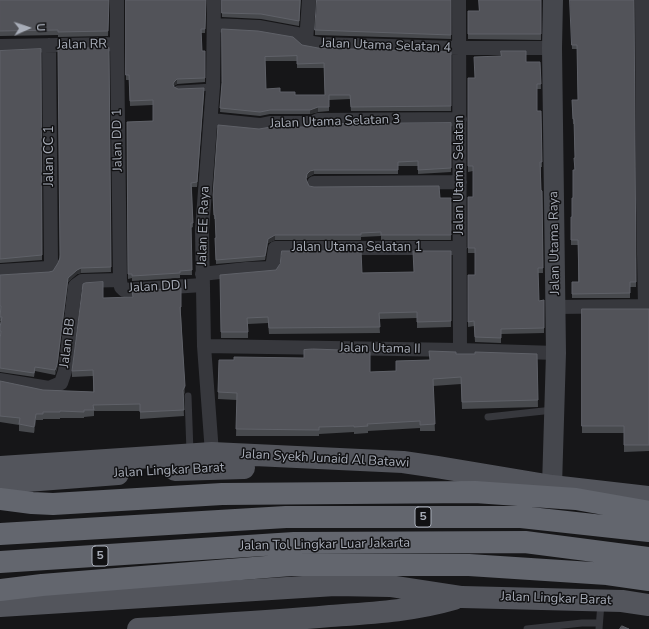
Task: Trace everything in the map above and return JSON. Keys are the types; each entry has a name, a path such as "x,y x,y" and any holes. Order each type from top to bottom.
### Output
{"highway":[{"path":"0,499 53,504 222,494 474,492 576,499 649,512"},
{"name":"Jalan Tol Lingkar Luar Jakarta","path":"0,534 286,516 521,517 649,531"},
{"name":"Jalan Tol Lingkar Luar Jakarta","path":"0,562 294,543 525,542 649,558"},
{"path":"0,590 50,584 291,565 469,565 607,574 649,580"}],"main road":[{"name":"Jalan Utama Raya","path":"552,486 556,307 546,48 553,0"},
{"name":"Jalan Syekh Junaid Al Batawi","path":"0,466 212,453 403,462 552,486 649,497"},
{"name":"Jalan Lingkar Barat","path":"0,483 158,471 297,467 482,474"},
{"name":"Jalan Lingkar Barat","path":"0,606 335,585 390,586 462,596 622,601 649,605"},
{"name":"Jalan Lingkar Barat","path":"138,629 273,625 431,606 462,596"}],"street":[{"name":"Jalan DD 1","path":"117,0 120,280"},
{"name":"Jalan EE Raya","path":"212,453 204,346 202,230 213,88 214,0"},
{"path":"306,42 309,0"},
{"name":"Jalan Utama Selatan","path":"460,0 460,350"},
{"path":"556,307 647,306 642,0"},
{"name":"Jalan Utama Selatan 4","path":"214,25 259,27 297,34 306,42 319,44 460,48 546,48"},
{"name":"Jalan RR","path":"0,46 117,44"},
{"name":"Jalan CC 1","path":"0,271 49,267 51,263 49,45"},
{"name":"Jalan Utama Selatan 3","path":"211,120 260,125 270,123 312,123 318,120 460,119"},
{"path":"314,182 460,182"},
{"name":"Jalan Utama Selatan 1","path":"203,280 246,269 272,268 275,248 460,248"},
{"name":"Jalan DD I","path":"120,280 121,287 124,290 203,280"},
{"name":"Jalan BB","path":"0,380 49,388 61,383 65,371 75,286 82,281 120,280"},
{"name":"Jalan Utama II","path":"204,346 556,353"}],"lane":[{"path":"178,89 213,88"},
{"path":"188,396 190,454"},
{"path":"488,417 554,410"},
{"path":"527,629 582,623 599,626 601,601"}],"building":[{"path":"0,0 109,0 108,31 0,31"},
{"path":"126,0 206,0 205,29 201,29 202,51 205,51 205,78 177,79 173,84 174,87 178,89 204,88 197,182 191,183 193,223 191,223 192,270 180,271 180,273 132,276 132,274 128,274 127,122 153,121 153,100 130,101 129,75 126,75"},
{"path":"222,0 300,0 299,21 261,14 222,13"},
{"path":"317,0 451,0 451,35 315,30"},
{"path":"479,0 541,0 541,34 468,34 468,11 479,11"},
{"path":"570,0 634,0 636,282 630,282 630,293 572,294 572,282 579,282 578,240 571,240 573,170 575,170 572,100 578,100 577,45 572,45"},
{"path":"222,29 258,31 293,37 302,45 318,48 451,52 451,106 351,107 350,95 329,95 329,107 318,107 310,110 270,110 260,112 220,108 222,83","holes":["297,56 297,64 324,63 325,95 295,95 295,92 280,92 280,88 266,89 265,57"]},
{"path":"109,48 111,267 81,268 68,278 57,365 55,370 35,367 34,373 0,368 0,327 2,317 0,317 0,275 53,271 60,258 58,49"},
{"path":"41,49 42,255 0,259 0,51"},
{"path":"501,51 526,51 526,62 540,62 541,84 537,84 537,111 541,111 542,162 540,162 543,268 538,268 539,301 544,300 544,328 501,329 501,338 475,337 474,321 468,322 468,275 475,275 475,248 468,248 468,197 473,197 473,166 468,166 468,78 475,78 474,57 501,56"},
{"path":"451,123 451,168 418,170 418,161 398,162 398,170 314,170 307,174 306,179 309,186 314,187 439,186 440,198 451,198 451,235 381,235 381,232 361,233 361,235 275,235 268,239 265,256 216,260 213,195 218,125 259,129 271,127 312,127 320,124"},
{"path":"282,251 361,251 362,273 414,272 413,251 451,251 451,321 417,322 417,312 379,313 380,327 269,328 268,317 247,318 248,332 221,332 220,275 276,270 280,264"},
{"path":"103,282 103,298 133,297 132,291 181,288 180,307 185,386 183,390 184,410 140,412 140,404 93,405 94,410 84,410 84,412 60,411 36,414 34,427 19,424 20,418 0,416 0,381 43,390 94,392 93,370 72,371 83,284"},
{"path":"582,309 649,309 649,445 624,445 624,426 582,426"},
{"path":"304,350 341,350 341,353 370,352 370,372 396,371 396,361 430,360 429,351 456,352 456,354 475,354 475,352 537,354 538,400 462,402 461,377 433,379 435,424 420,425 420,421 367,424 368,426 354,427 319,427 319,430 236,429 237,393 218,392 219,360 234,360 234,357 304,358"},
{"path":"622,626 629,629 620,629"}]}
